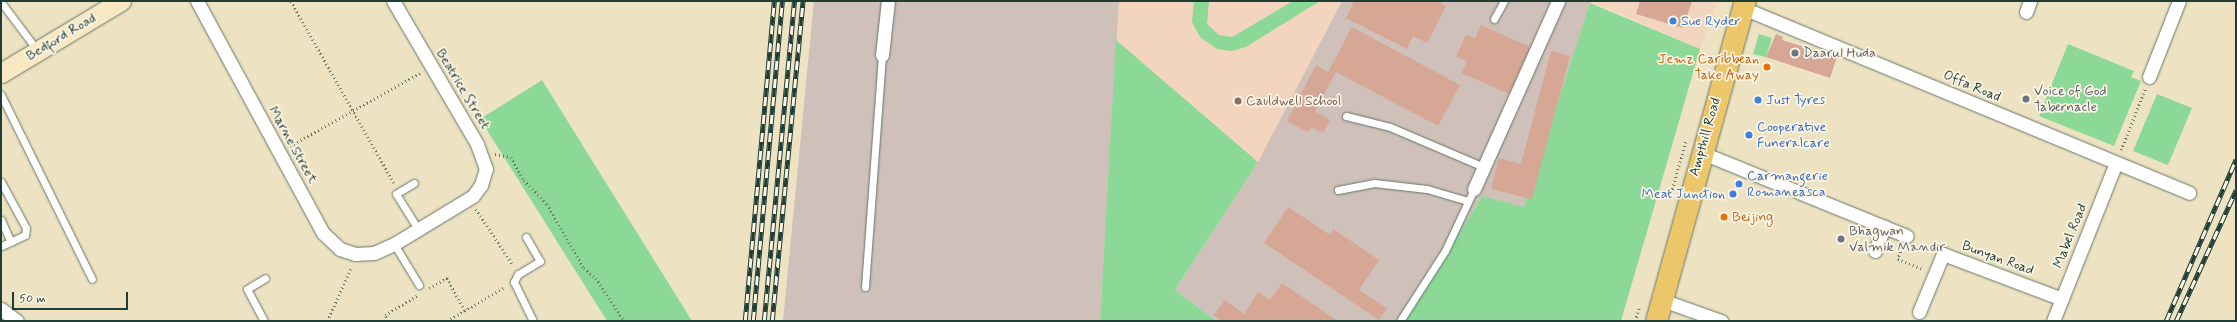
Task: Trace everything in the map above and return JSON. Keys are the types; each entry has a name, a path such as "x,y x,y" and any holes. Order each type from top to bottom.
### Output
{"main road":[{"name":"Bedford Road","path":"1,73 121,1"},
{"name":"Ampthill Road","path":"1656,321 1700,152 1744,5"}],"street":[{"name":"Marne Street","path":"196,1 322,232 340,249 356,254 374,253 394,244 471,197"},
{"name":"Beatrice Street","path":"393,1 483,156 486,169 481,185 471,197"},
{"path":"882,55 888,1"},
{"path":"1474,189 1558,1"},
{"path":"2149,77 2179,1"},
{"name":"Offa Road","path":"1744,5 2189,193"},
{"path":"1700,152 1907,236"},
{"name":"Mabel Road","path":"2052,321 2116,163"},
{"path":"1876,250 1884,227"},
{"name":"Bunyan Road","path":"1919,312 1933,273 1942,254 2062,299"},
{"path":"1662,300 1721,321"},
{"path":"1,309 17,321"}],"lane":[{"path":"1494,19 1504,1"},
{"path":"1,2 38,51"},
{"path":"865,287 882,55"},
{"path":"1,95 92,279"},
{"path":"1346,116 1390,127 1484,167"},
{"path":"1,182 26,228 25,235 1,246"},
{"path":"414,183 396,194 418,229"},
{"path":"1338,190 1374,183 1427,189 1468,201"},
{"path":"1400,321 1445,250 1474,189"},
{"path":"1,220 11,242"},
{"path":"526,237 540,261 518,274 514,282 533,321"},
{"path":"394,244 419,284"},
{"path":"264,321 247,289 265,278"}],"path":[{"path":"291,1 352,113 399,192"},
{"path":"279,152 352,113 430,67"},
{"path":"2116,163 2149,77"},
{"path":"483,156 501,154 511,157 524,180 548,204 584,268 596,278 624,321"},
{"path":"471,197 518,274"},
{"path":"1907,236 1898,259 1933,273"},
{"path":"327,321 356,254"},
{"path":"388,321 385,315 447,278 465,310"},
{"path":"447,321 514,282"}],"shaded area":[{"path":"814,1 1119,1 1100,321 783,321"},
{"name":"Cauldwell School","path":"1119,1 1342,1 1258,162 1116,40"},
{"path":"1342,1 1591,1 1524,208 1482,196 1405,321 1216,321 1175,290 1258,162"},
{"path":"1591,1 1718,1 1700,49"}],"green space":[{"path":"1194,1 1209,1 1207,24 1219,35 1232,37 1293,1 1320,1 1246,47 1231,51 1217,49 1200,37 1192,22"},
{"path":"1590,3 1700,49 1621,321 1405,321 1482,196 1524,207"},
{"path":"1759,34 1772,38 1766,57 1753,54"},
{"path":"1116,40 1258,162 1175,290 1216,321 1100,321"},
{"path":"2068,44 2134,71 2131,77 2141,81 2114,146 2039,116"},
{"path":"542,80 692,321 607,321 480,119"},
{"path":"2157,94 2192,108 2168,165 2133,151"}],"building":[{"path":"1354,1 1437,1 1446,6 1427,43 1413,36 1407,49 1346,18"},
{"name":"Sue Ryder","path":"1640,1 1692,1 1683,28 1636,14"},
{"path":"1481,25 1530,47 1509,94 1462,73 1467,61 1456,57 1466,35 1475,38"},
{"path":"1352,27 1460,85 1438,126 1336,72 1315,111 1330,120 1323,133 1311,127 1308,132 1287,121 1316,65 1328,72"},
{"name":"Daarul Huda","path":"1776,34 1783,37 1782,40 1837,57 1830,78 1766,57"},
{"path":"1551,51 1570,56 1532,199 1491,189 1499,158 1521,164"},
{"path":"1288,207 1330,235 1333,229 1379,260 1359,290 1387,308 1379,320 1264,243"},
{"path":"1282,283 1338,321 1222,321 1214,315 1225,300 1244,314 1258,292 1270,300"}],"railway":[{"path":"745,321 774,1"},
{"path":"753,321 782,1"},
{"path":"764,321 794,1"},
{"path":"772,321 803,1"},
{"path":"2166,321 2236,159"},
{"path":"2176,321 2236,190"}],"place":[{"name":"Sue Ryder","path":"1673,21"},
{"name":"Daarul Huda","path":"1795,53"},
{"name":"Jemz Caribbean Take Away","path":"1767,67"},
{"name":"Voice of God Tabernacle","path":"2026,99"},
{"name":"Just Tyres","path":"1758,100"},
{"name":"Cauldwell School","path":"1238,101"},
{"name":"Cooperative Funeralcare","path":"1749,135"},
{"name":"Carmangerie Romaneasca","path":"1739,184"},
{"name":"Meat Junction","path":"1733,194"},
{"name":"Beijing","path":"1724,217"},
{"name":"Bhagwan Valmik Mandir","path":"1841,239"}]}
